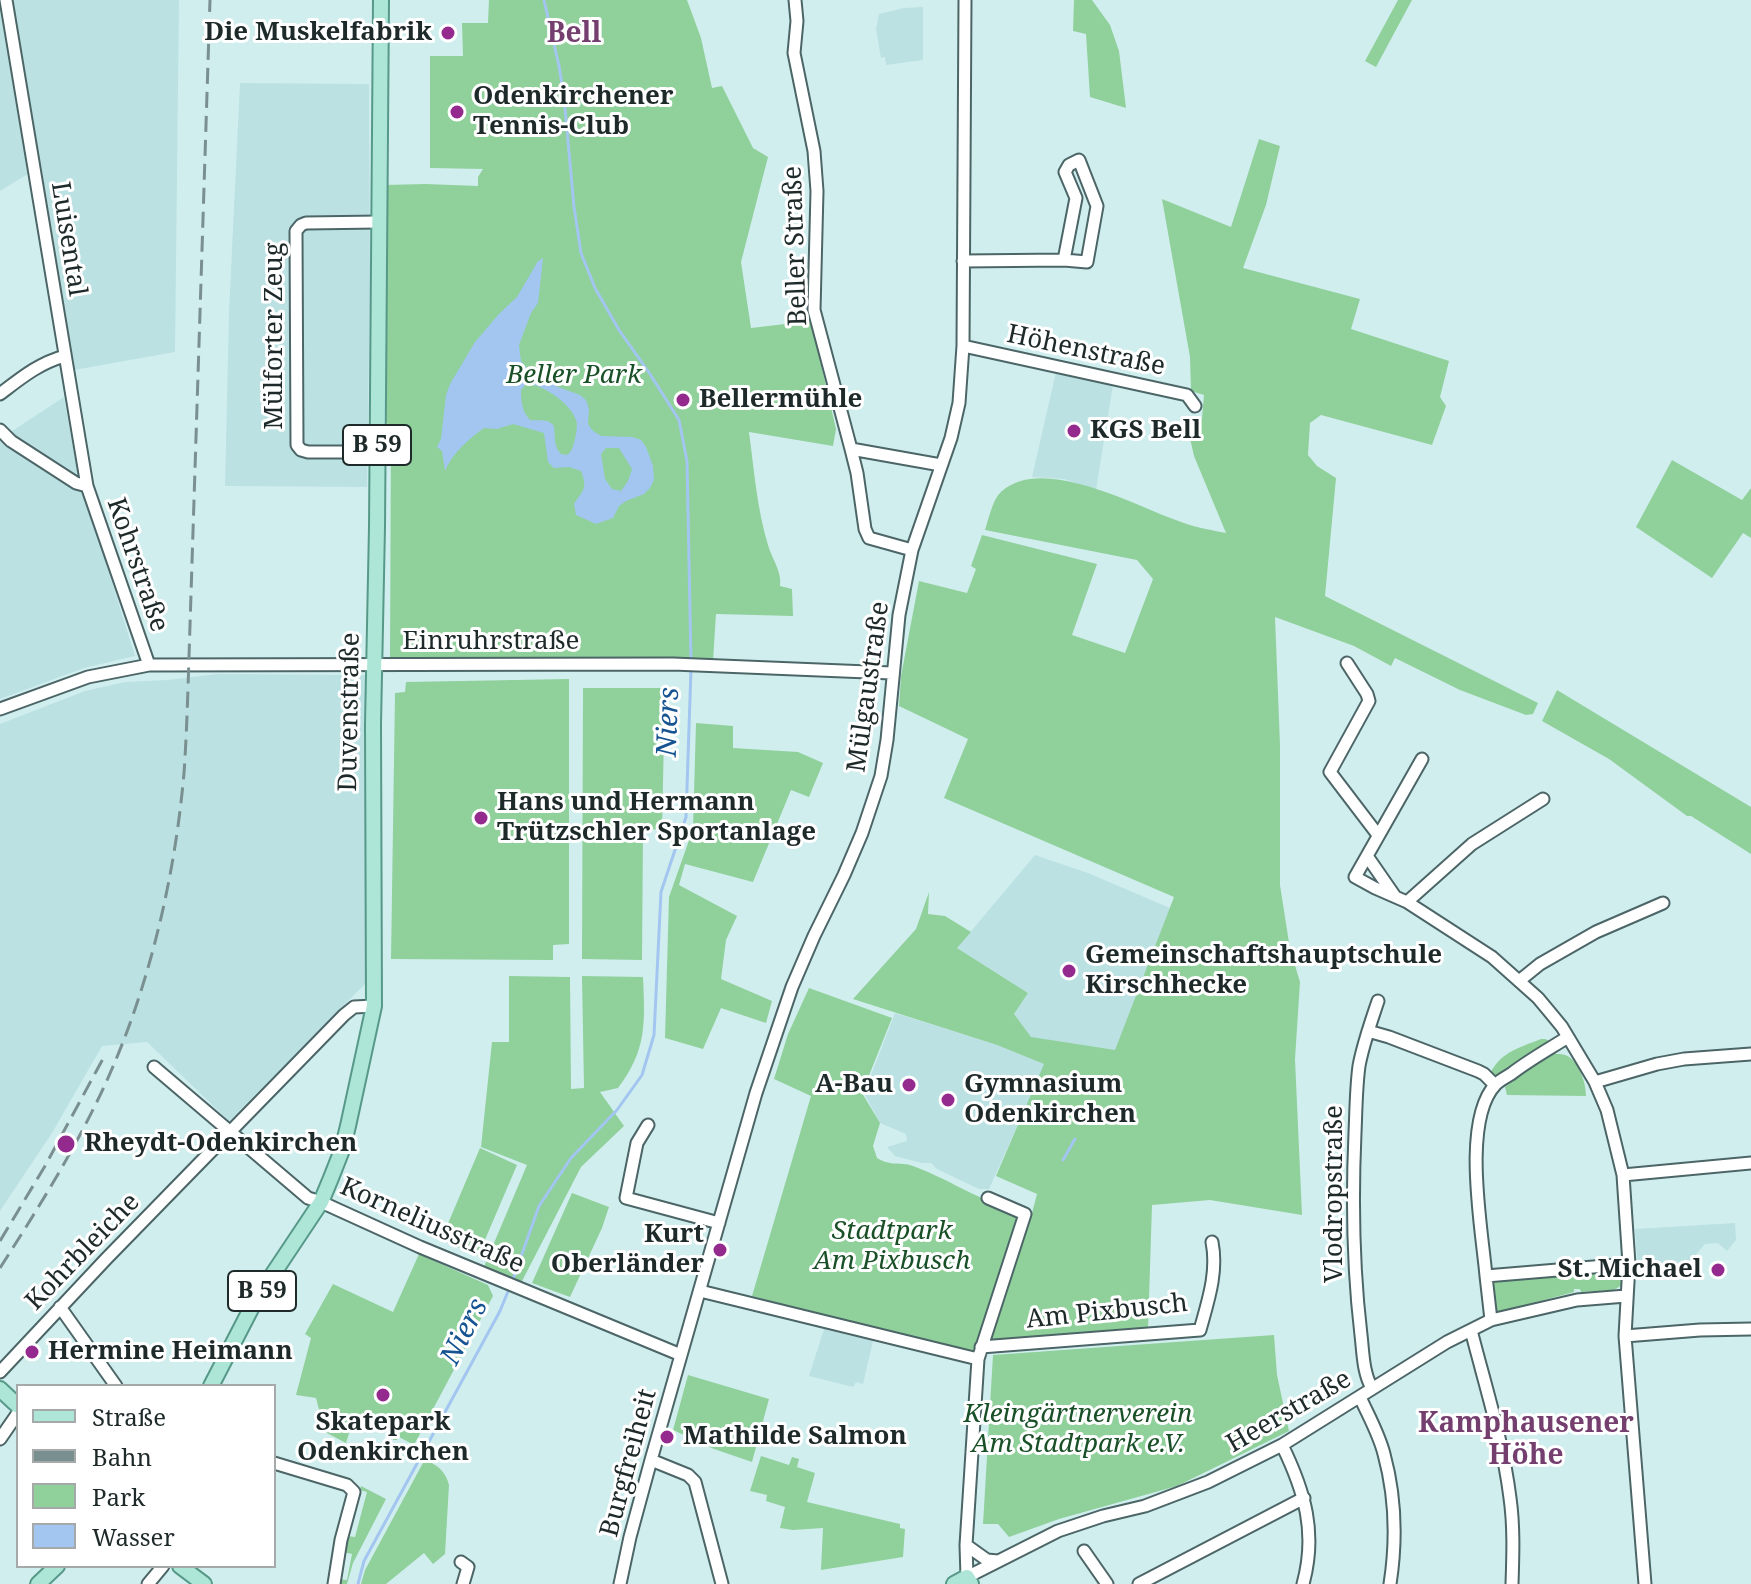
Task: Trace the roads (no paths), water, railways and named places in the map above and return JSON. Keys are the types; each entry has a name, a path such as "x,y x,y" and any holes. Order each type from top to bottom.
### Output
{"main road":[{"name":"Duvenstraße","path":"212,1384 255,1301 321,1202 342,1150 374,1006 373,724 381,0"},
{"path":"0,1389 16,1404"},
{"path":"38,1584 55,1568"},
{"path":"183,1568 203,1584"}],"street":[{"name":"Luisental","path":"6,0 87,486"},
{"name":"Beller Straße","path":"795,0 794,53 814,151 817,187 814,310 857,473 865,529 869,538 912,550"},
{"name":"Mülgaustraße","path":"681,1355 742,1137 786,1002 844,875 881,776 899,615 912,550 952,433 959,403 963,346 965,0"},
{"path":"963,261 1087,262 1097,206 1079,160 1069,165 1065,172 1076,198 1064,260"},
{"name":"Mülforter Zeug","path":"377,452 308,452 297,445 296,231 306,223 379,222"},
{"name":"Höhenstraße","path":"963,346 1187,395 1195,406"},
{"path":"0,394 35,368 65,356"},
{"name":"Kohrstraße","path":"0,430 11,441 76,483 87,486 149,665"},
{"path":"851,449 941,465"},
{"path":"1347,663 1369,701 1330,772 1378,835"},
{"name":"Einruhrstraße","path":"0,709 88,677 149,665 700,665 892,673"},
{"path":"1422,759 1355,877 1407,902 1492,957 1538,998 1562,1027 1595,1082 1607,1110 1623,1175 1629,1264 1625,1336 1645,1584"},
{"path":"1407,902 1472,844 1543,799"},
{"path":"1367,856 1394,896"},
{"path":"1519,981 1540,964 1587,937 1663,903"},
{"name":"Vlodropstraße","path":"1372,1388 1366,1372 1359,1315 1353,1191 1357,1084 1378,1001"},
{"name":"Kohrbleiche","path":"0,1372 344,1015 354,1007 374,1006"},
{"path":"1368,1031 1478,1071 1495,1085"},
{"path":"1491,1320 1477,1180 1475,1146 1478,1126 1495,1085 1568,1037"},
{"path":"1595,1082 1684,1059 1751,1054"},
{"name":"Korneliusstraße","path":"154,1067 308,1198 681,1355"},
{"path":"648,1125 637,1143 626,1198 719,1223"},
{"path":"1623,1175 1751,1163"},
{"name":"Am Pixbusch","path":"980,1353 1025,1214 988,1198"},
{"name":"Am Pixbusch","path":"700,1291 980,1353 1200,1330 1215,1259 1212,1242"},
{"path":"1486,1276 1629,1264"},
{"name":"Heerstraße","path":"964,1582 1058,1531 1145,1506 1208,1482 1282,1445 1447,1342 1491,1320 1577,1300 1626,1296"},
{"path":"60,1307 115,1384"},
{"path":"1625,1336 1751,1329"},
{"path":"1471,1330 1511,1499 1512,1584"},
{"path":"964,1582 980,1353"},
{"name":"Burgfreiheit","path":"620,1584 630,1537 681,1355"},
{"path":"1360,1397 1384,1453 1394,1508 1396,1534 1390,1584"},
{"path":"0,1439 16,1416"},
{"path":"1282,1445 1293,1467 1308,1517 1310,1549 1303,1584"},
{"path":"651,1460 688,1475 695,1482 722,1584"},
{"path":"276,1464 347,1485 354,1492 341,1540 334,1584"},
{"path":"1139,1584 1304,1498"},
{"path":"966,1545 987,1560 998,1561"},
{"path":"1084,1551 1107,1584"},
{"path":"461,1562 468,1567 463,1584"},
{"path":"148,1584 161,1568"}],"water":[{"path":"543,258 538,303 519,345 521,361 530,372 586,400 588,424 593,431 601,436 641,440 653,466 654,480 650,488 619,506 613,518 596,524 576,515 574,504 584,486 581,471 569,467 554,468 548,462 544,433 513,424 497,429 484,428 456,452 445,471 442,451 437,447 450,384 475,342 517,297 538,261","holes":["526,384 548,391 573,414 577,422 576,432 567,455 557,449 552,423 530,420 525,413 521,390","606,448 619,448 632,469 621,491 612,489 605,479 601,454"]}],"waterway":[{"name":"Niers","path":"544,0 564,97 581,253 595,288 619,330 679,420 687,461 691,661"},
{"name":"Niers","path":"512,1282 539,1206 571,1158 617,1110 642,1075 654,1035 661,892 686,817 691,669"},
{"path":"1063,1160 1075,1139"},
{"name":"Niers","path":"358,1584 364,1561 500,1311 509,1289"}],"railway":[{"path":"0,1268 71,1151 108,1078 148,967 174,851 187,720 210,0"},
{"path":"0,1241 105,1055"}],"place":[{"name":"Die Muskelfabrik","path":"448,33"},
{"name":"Odenkirchener Tennis-Club","path":"457,112"},
{"name":"Bellermühle","path":"683,400"},
{"name":"KGS Bell","path":"1074,431"},
{"name":"Hans und Hermann Trützschler Sportanlage","path":"481,818"},
{"name":"Gemeinschaftshauptschule Kirschhecke","path":"1069,971"},
{"name":"A-Bau","path":"909,1085"},
{"name":"Gymnasium Odenkirchen","path":"948,1100"},
{"name":"Rheydt-Odenkirchen","path":"66,1144"},
{"name":"Kurt Oberländer","path":"720,1250"},
{"name":"St. Michael","path":"1718,1270"},
{"name":"Hermine Heimann","path":"32,1352"},
{"name":"Skatepark Odenkirchen","path":"383,1395"},
{"name":"Mathilde Salmon","path":"667,1437"}],"district":[{"name":"Bell","path":"574,34"},
{"name":"Kamphausener Höhe","path":"1526,1440"}],"park label":[{"name":"Beller Park","path":"574,376"},
{"name":"Stadtpark Am Pixbusch","path":"892,1247"},
{"name":"Kleingärtnerverein Am Stadtpark e.V.","path":"1078,1430"}]}
